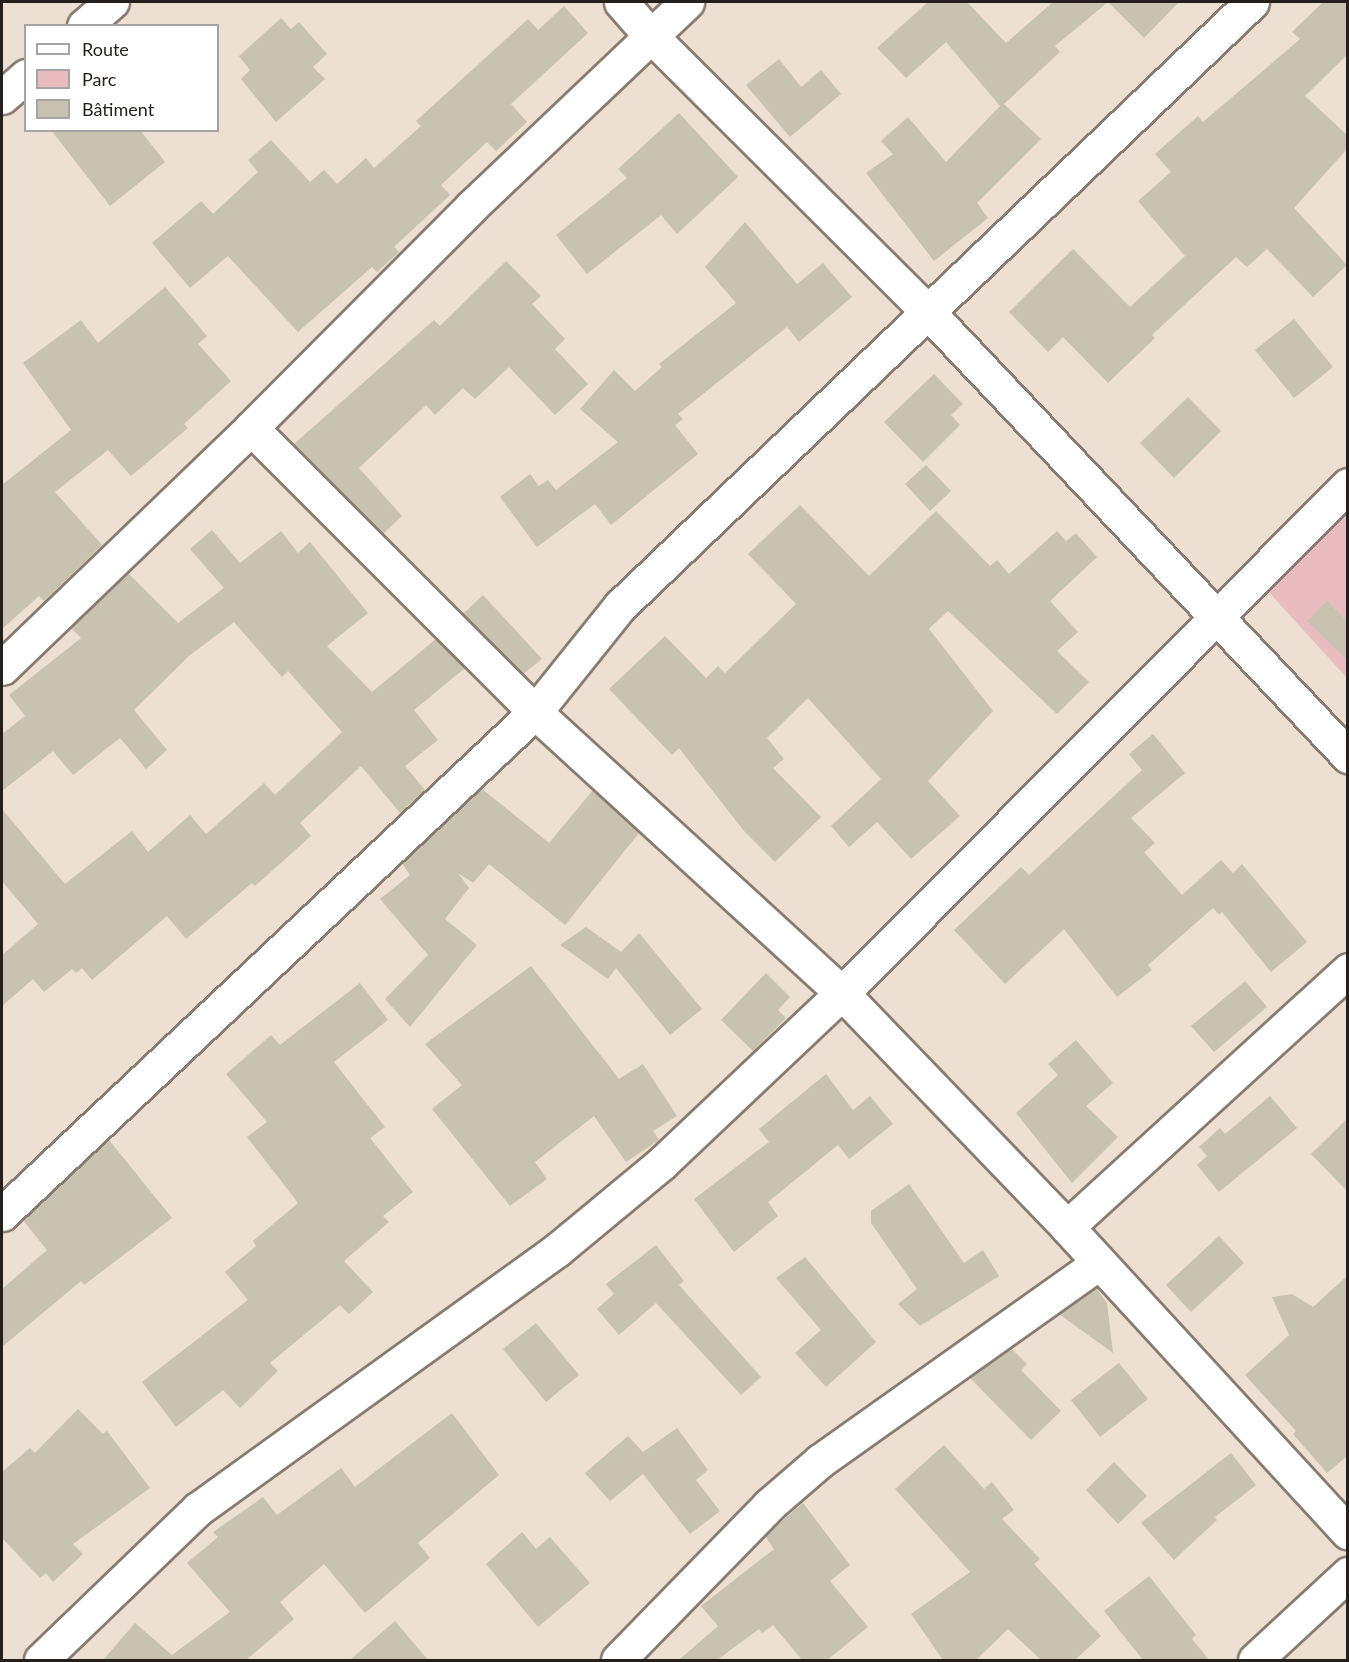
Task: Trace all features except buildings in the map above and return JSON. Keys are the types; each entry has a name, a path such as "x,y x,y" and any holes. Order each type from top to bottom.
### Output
{"street":[{"path":"86,24 112,2"},
{"path":"621,2 649,34 927,311 1347,756"},
{"path":"2,668 251,428 649,34 687,2"},
{"path":"2,1214 535,712 620,606 1252,2"},
{"path":"2,97 24,78"},
{"path":"251,428 535,712 842,993 1067,1227 1347,1533"},
{"path":"41,1660 198,1509 556,1250 662,1163 842,993 1214,615 1347,484"},
{"path":"1067,1227 1347,970"},
{"path":"618,1660 769,1505 820,1461 1099,1263"},
{"path":"1255,1660 1347,1574"}],"green space":[{"path":"1347,510 1347,678 1266,589"}]}
